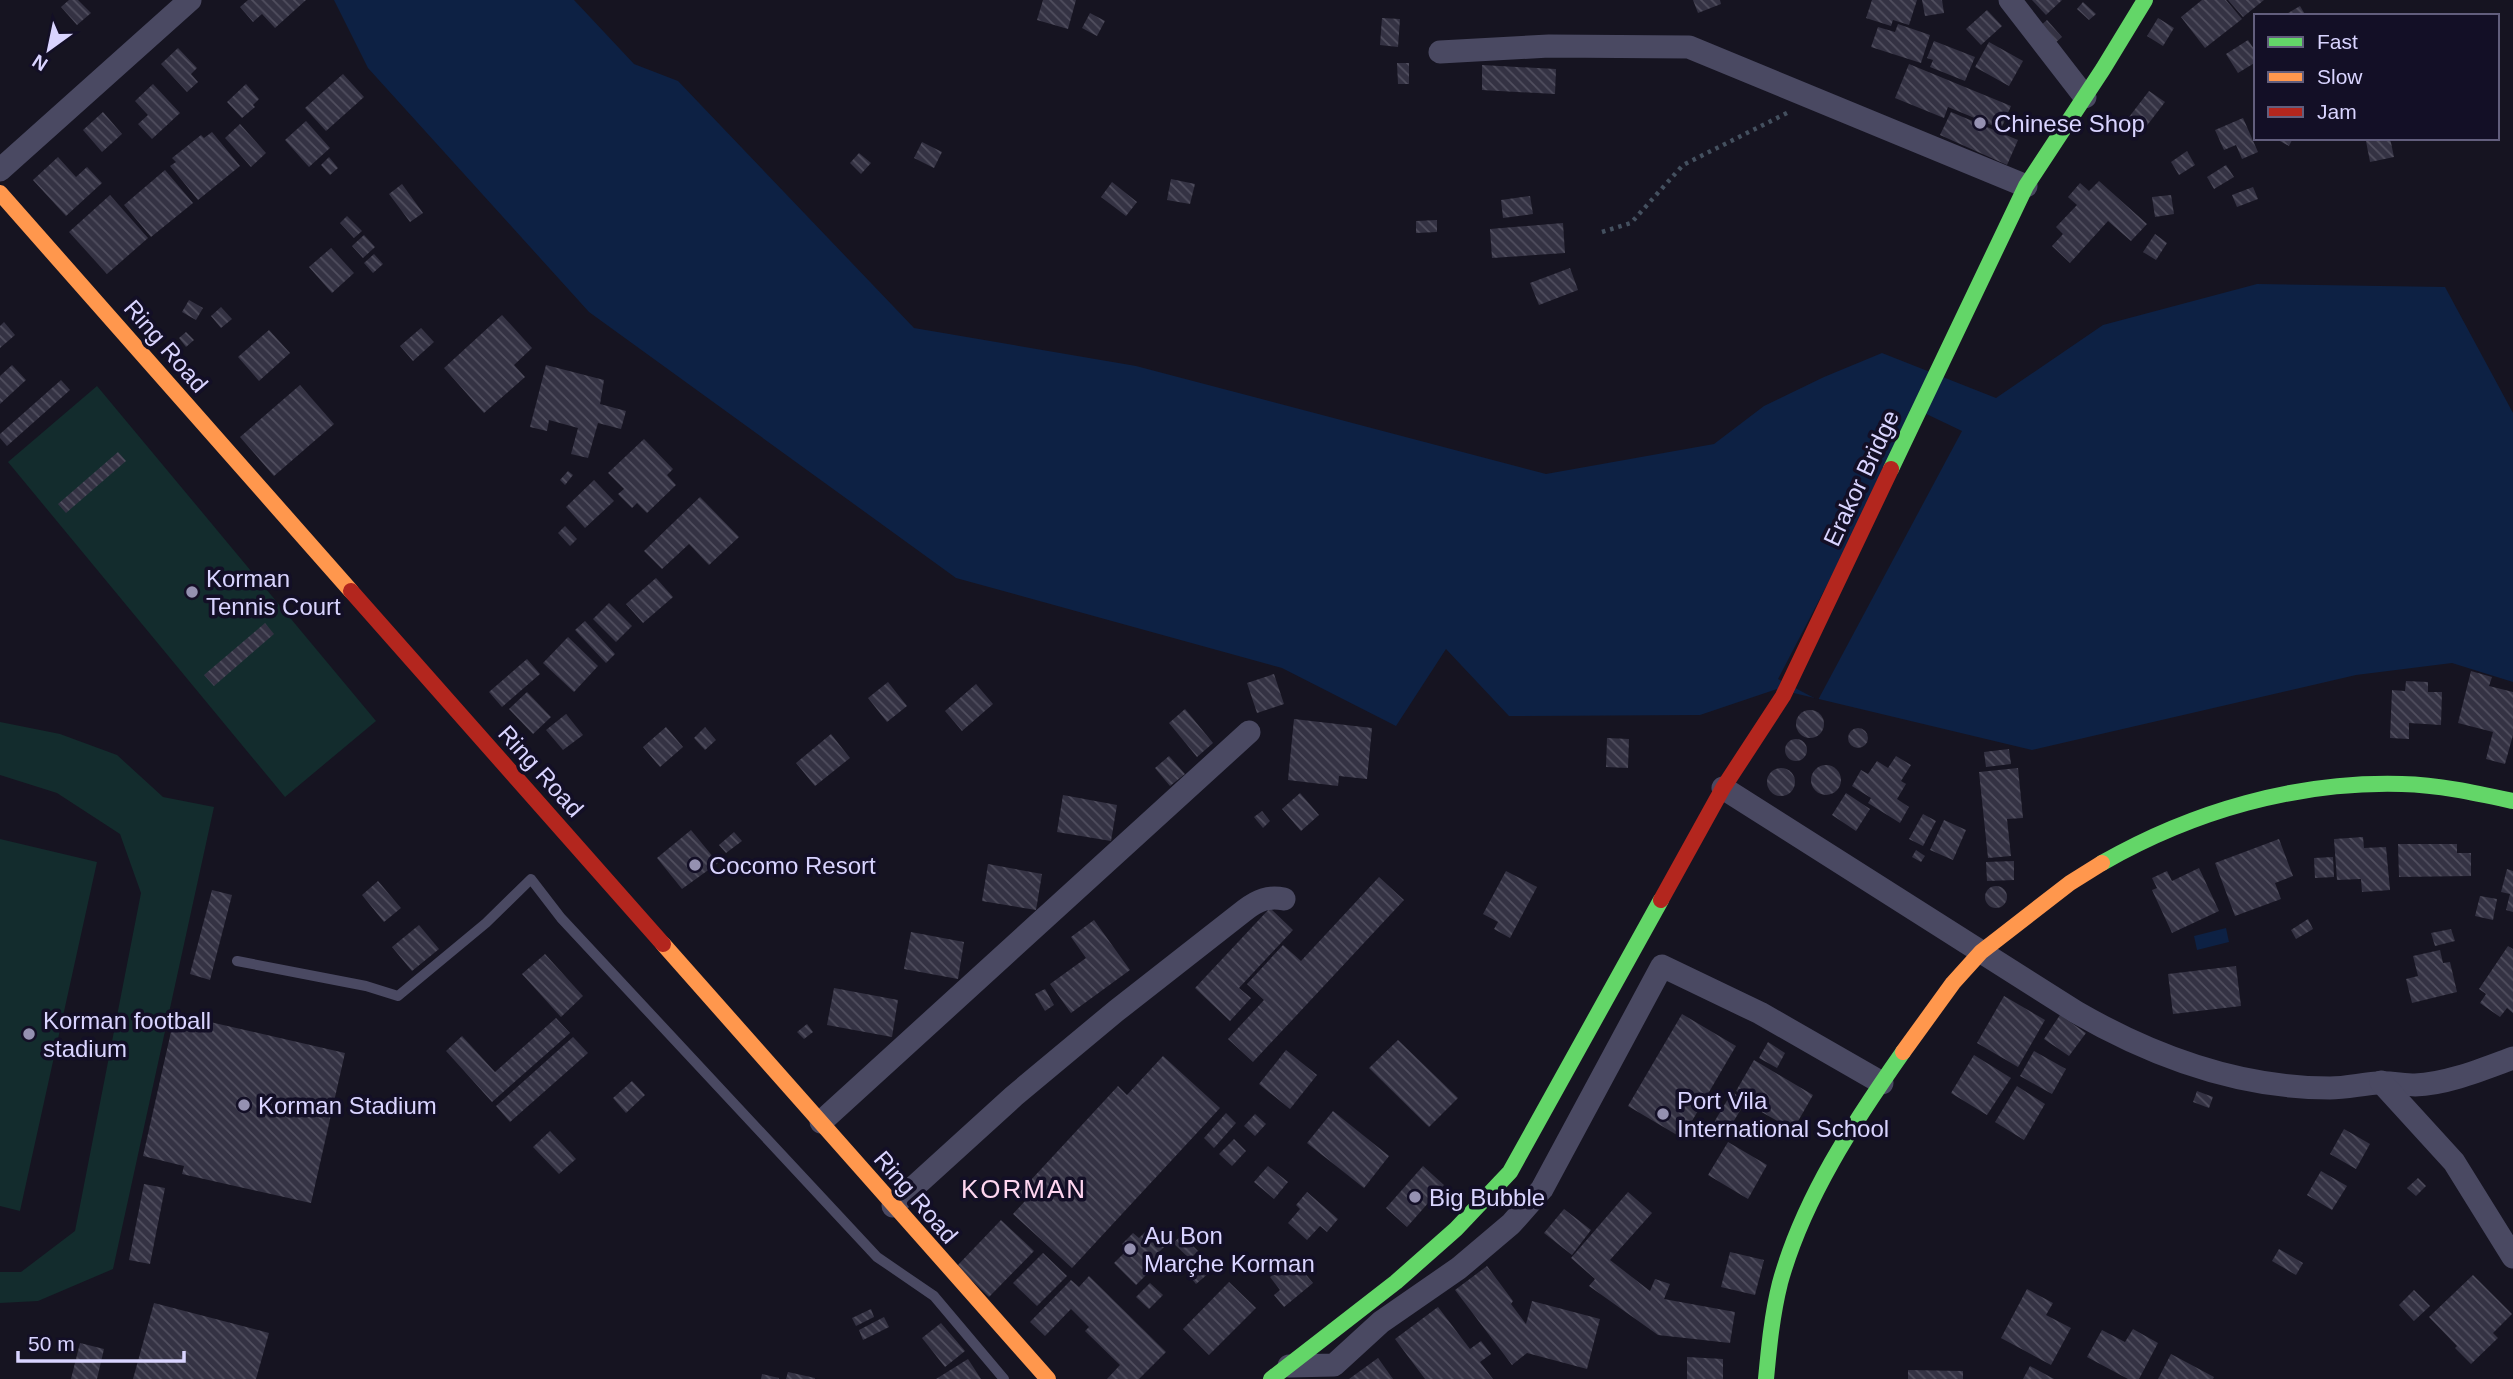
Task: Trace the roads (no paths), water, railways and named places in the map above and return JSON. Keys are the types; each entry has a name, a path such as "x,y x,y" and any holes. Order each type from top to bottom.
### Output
{"street":[{"path":"0,170 190,0"},
{"path":"2010,0 2085,97"},
{"name":"Erakor Bridge","path":"1280,1373 1415,1264 1486,1199 1513,1166 1723,788 1783,696 2026,186 2145,0"},
{"path":"1440,52 1549,46 1689,47 2026,186"},
{"name":"Ring Road","path":"0,192 1048,1379"},
{"path":"821,1122 1248,732"},
{"path":"1766,1379 1773,1312 1784,1270 1839,1151 1932,1010 1981,951 2082,874 2133,846 2196,817 2301,790 2359,783 2409,783 2456,788 2513,801"},
{"path":"1723,788 2113,1033 2179,1061 2258,1081 2332,1088 2381,1082 2417,1085 2469,1073 2513,1058"},
{"path":"893,1206 1014,1096 1116,1011 1245,910 1272,897 1284,899"},
{"path":"1280,1373 1334,1365 1381,1322 1511,1224 1542,1189 1662,966 1760,1013 1882,1083"},
{"path":"1622,969 1649,988"},
{"path":"1571,1062 1607,1067"},
{"path":"2381,1082 2454,1162 2513,1257"},
{"path":"1543,1111 1576,1128"},
{"path":"1513,1166 1542,1189"},
{"path":"1455,1228 1476,1253"}],"lane":[{"path":"237,961 366,986 398,996 486,923 531,879 561,918 877,1257 934,1296 1003,1379"}],"water":[{"path":"334,0 574,0 634,64 678,81 914,328 1136,366 1546,474 1714,444 1764,406 1882,353 1996,398 2103,325 2257,284 2445,287 2513,413 2513,682 2452,663 2356,675 2032,750 1777,689 1700,715 1509,716 1446,649 1396,726 1282,668 956,578 589,312 368,68"},
{"path":"2226,928 2229,942 2197,950 2194,936"}],"place":[{"name":"Chinese Shop","path":"1980,123"},
{"name":"Korman Tennis Court","path":"192,592"},
{"name":"Cocomo Resort","path":"695,865"},
{"name":"Korman football stadium","path":"29,1034"},
{"name":"Korman Stadium","path":"244,1105"},
{"name":"Port Vila International School","path":"1663,1114"},
{"name":"Big Bubble","path":"1415,1197"},
{"name":"Au Bon Marçhe Korman","path":"1130,1249"}],"district":[{"name":"KORMAN","path":"1024,1189"}]}
